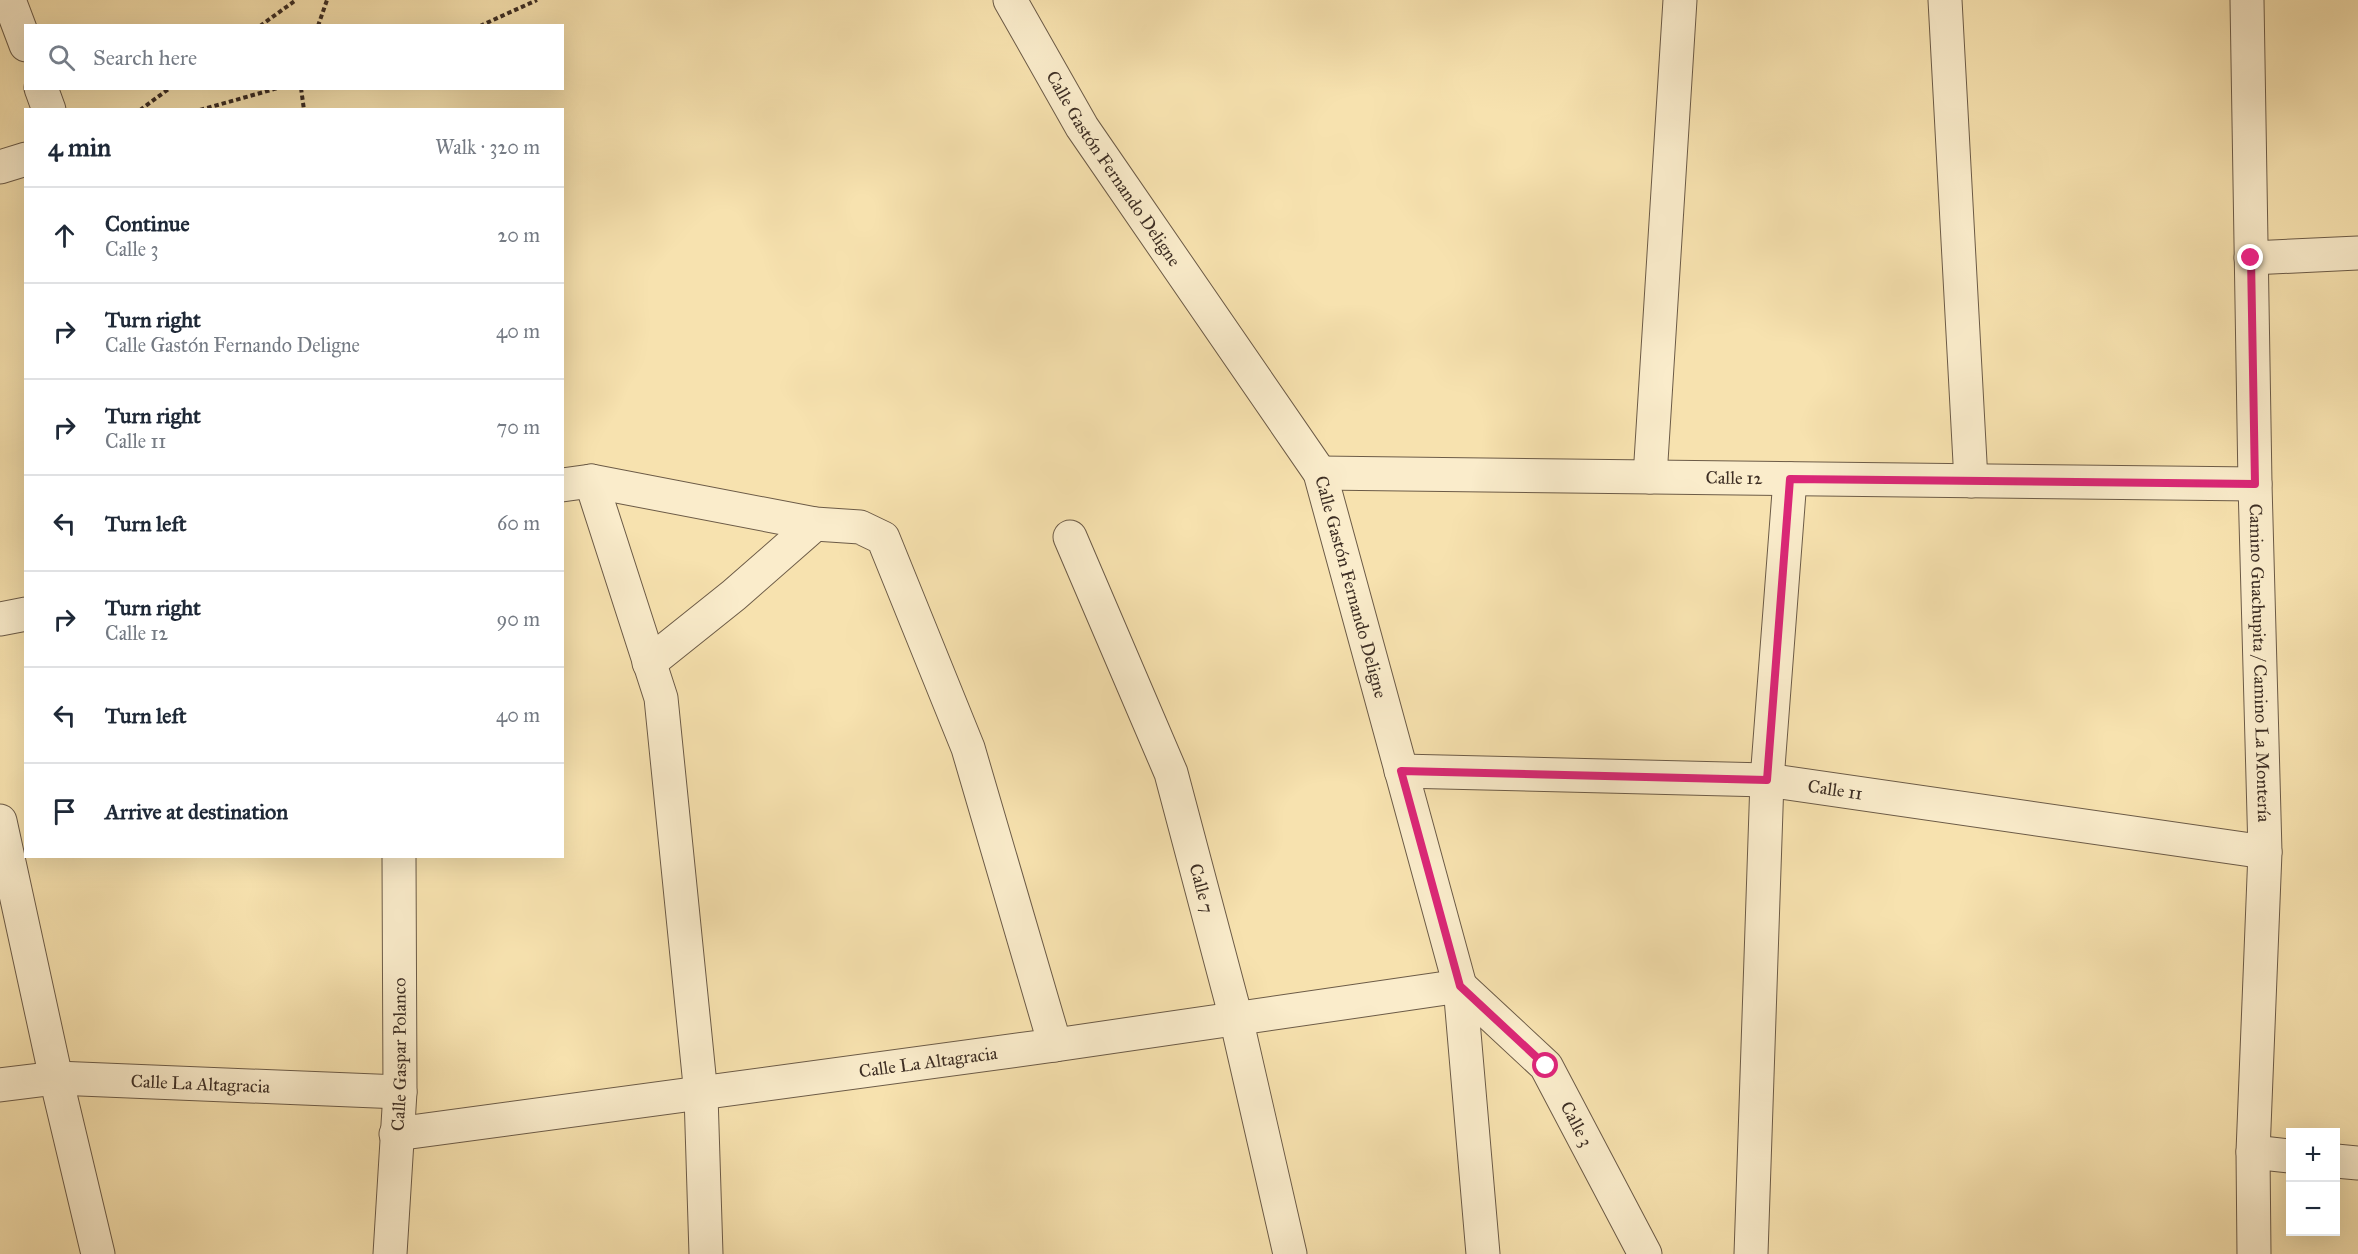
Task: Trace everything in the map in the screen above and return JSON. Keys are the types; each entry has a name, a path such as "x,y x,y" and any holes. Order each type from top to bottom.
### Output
{"street":[{"path":"9,0 24,40"},
{"name":"Calle Gastón Fernando Deligne","path":"1010,0 1082,127 1320,473 1460,986 1483,1254"},
{"path":"1650,477 1680,0"},
{"path":"1945,0 1971,481"},
{"name":"Camino Guachupita / Camino La Montería","path":"2247,0 2255,484 2265,852 2253,1152 2254,1254"},
{"path":"42,90 48,108"},
{"path":"0,167 24,160"},
{"path":"2251,258 2358,253"},
{"name":"Calle 12","path":"1320,473 2255,484"},
{"path":"1751,1254 1767,780 1790,479"},
{"path":"577,483 815,524 860,527 883,538 968,748 1055,1045"},
{"path":"577,483 650,663 661,698 701,1095 706,1254"},
{"path":"650,663 734,595 815,524"},
{"name":"Calle 7","path":"1070,537 1171,774 1236,1018 1290,1254"},
{"path":"0,619 24,614"},
{"name":"Calle 11","path":"1401,771 1767,780 2265,852"},
{"path":"0,821 56,1078 98,1254"},
{"name":"Calle Gaspar Polanco","path":"390,1254 400,1092 399,858"},
{"name":"Calle La Altagracia","path":"396,1134 701,1095 1460,986"},
{"name":"Calle 3","path":"1460,986 1546,1066 1645,1254"},
{"name":"Calle La Altagracia","path":"0,1084 56,1078 400,1092"},
{"path":"2253,1152 2286,1156"},
{"path":"2340,1161 2358,1163"}],"path":[{"path":"263,24 296,0"},
{"path":"319,24 327,0"},
{"path":"484,24 537,0"},
{"path":"143,108 167,90"},
{"path":"207,108 271,90"},
{"path":"301,90 304,108"}],"route":[{"path":"1546,1066 1460,986 1401,771 1767,780 1790,479 2255,484 2251,258"}]}
